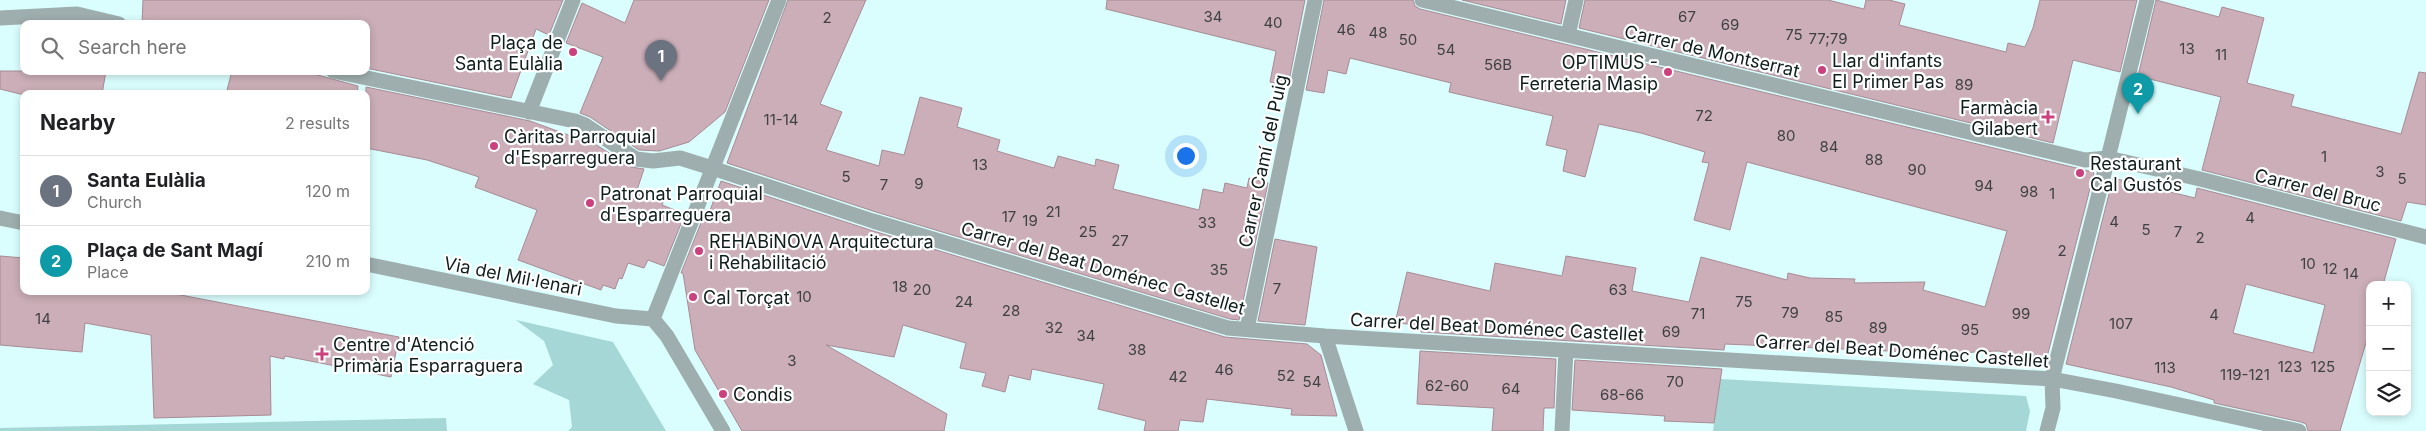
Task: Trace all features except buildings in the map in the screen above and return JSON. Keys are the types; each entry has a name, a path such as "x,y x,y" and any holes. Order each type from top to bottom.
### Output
{"street":[{"path":"529,112 573,0"},
{"path":"722,431 667,336 653,319 779,0"},
{"name":"Carrer Camí del Puig","path":"1247,329 1315,0"},
{"name":"Carrer de Montserrat","path":"1422,0 2051,152 2086,160 2108,158"},
{"path":"1568,36 1576,0"},
{"path":"2047,431 2054,408 2052,379 2148,0"},
{"path":"0,18 77,14 102,20"},
{"name":"Carrer del Beat Doménec Castellet","path":"352,75 585,125 636,159 653,161 680,158 882,224 1228,328 1325,336 2052,379 2116,390 2299,431"},
{"name":"Carrer del Bruc","path":"2108,158 2200,179 2426,237"},
{"path":"0,218 20,222"},
{"name":"Via del Mil·lenari","path":"370,265 616,316 653,319"},
{"path":"1325,336 1356,431"},
{"path":"1562,431 1566,350"}],"shaded area":[{"path":"516,320 613,342 666,431 568,431 572,427 569,400 533,384 553,365 544,341"},
{"path":"1720,379 2026,396 2030,411 2026,431 1713,431"},
{"path":"446,418 447,431 0,431 0,428"}],"place":[{"name":"Plaça de Santa Eulàlia","path":"573,52"},
{"name":"Llar d'infants El Primer Pas","path":"1822,70"},
{"name":"OPTIMUS - Ferreteria Masip","path":"1668,72"},
{"name":"Santa Eulàlia","path":"661,81"},
{"name":"Plaça de Sant Magí","path":"2138,114"},
{"name":"Farmàcia Gilabert","path":"2048,117"},
{"name":"Càritas Parroquial d'Esparreguera","path":"494,146"},
{"name":"Restaurant Cal Gustós","path":"2080,173"},
{"name":"Patronat Parroquial d'Esparreguera","path":"590,203"},
{"name":"REHABiNOVA Arquitectura i Rehabilitació","path":"699,251"},
{"name":"Cal Torçat","path":"693,297"},
{"name":"Centre d'Atenció Primària Esparraguera","path":"322,354"},
{"name":"Condis","path":"723,394"}]}
